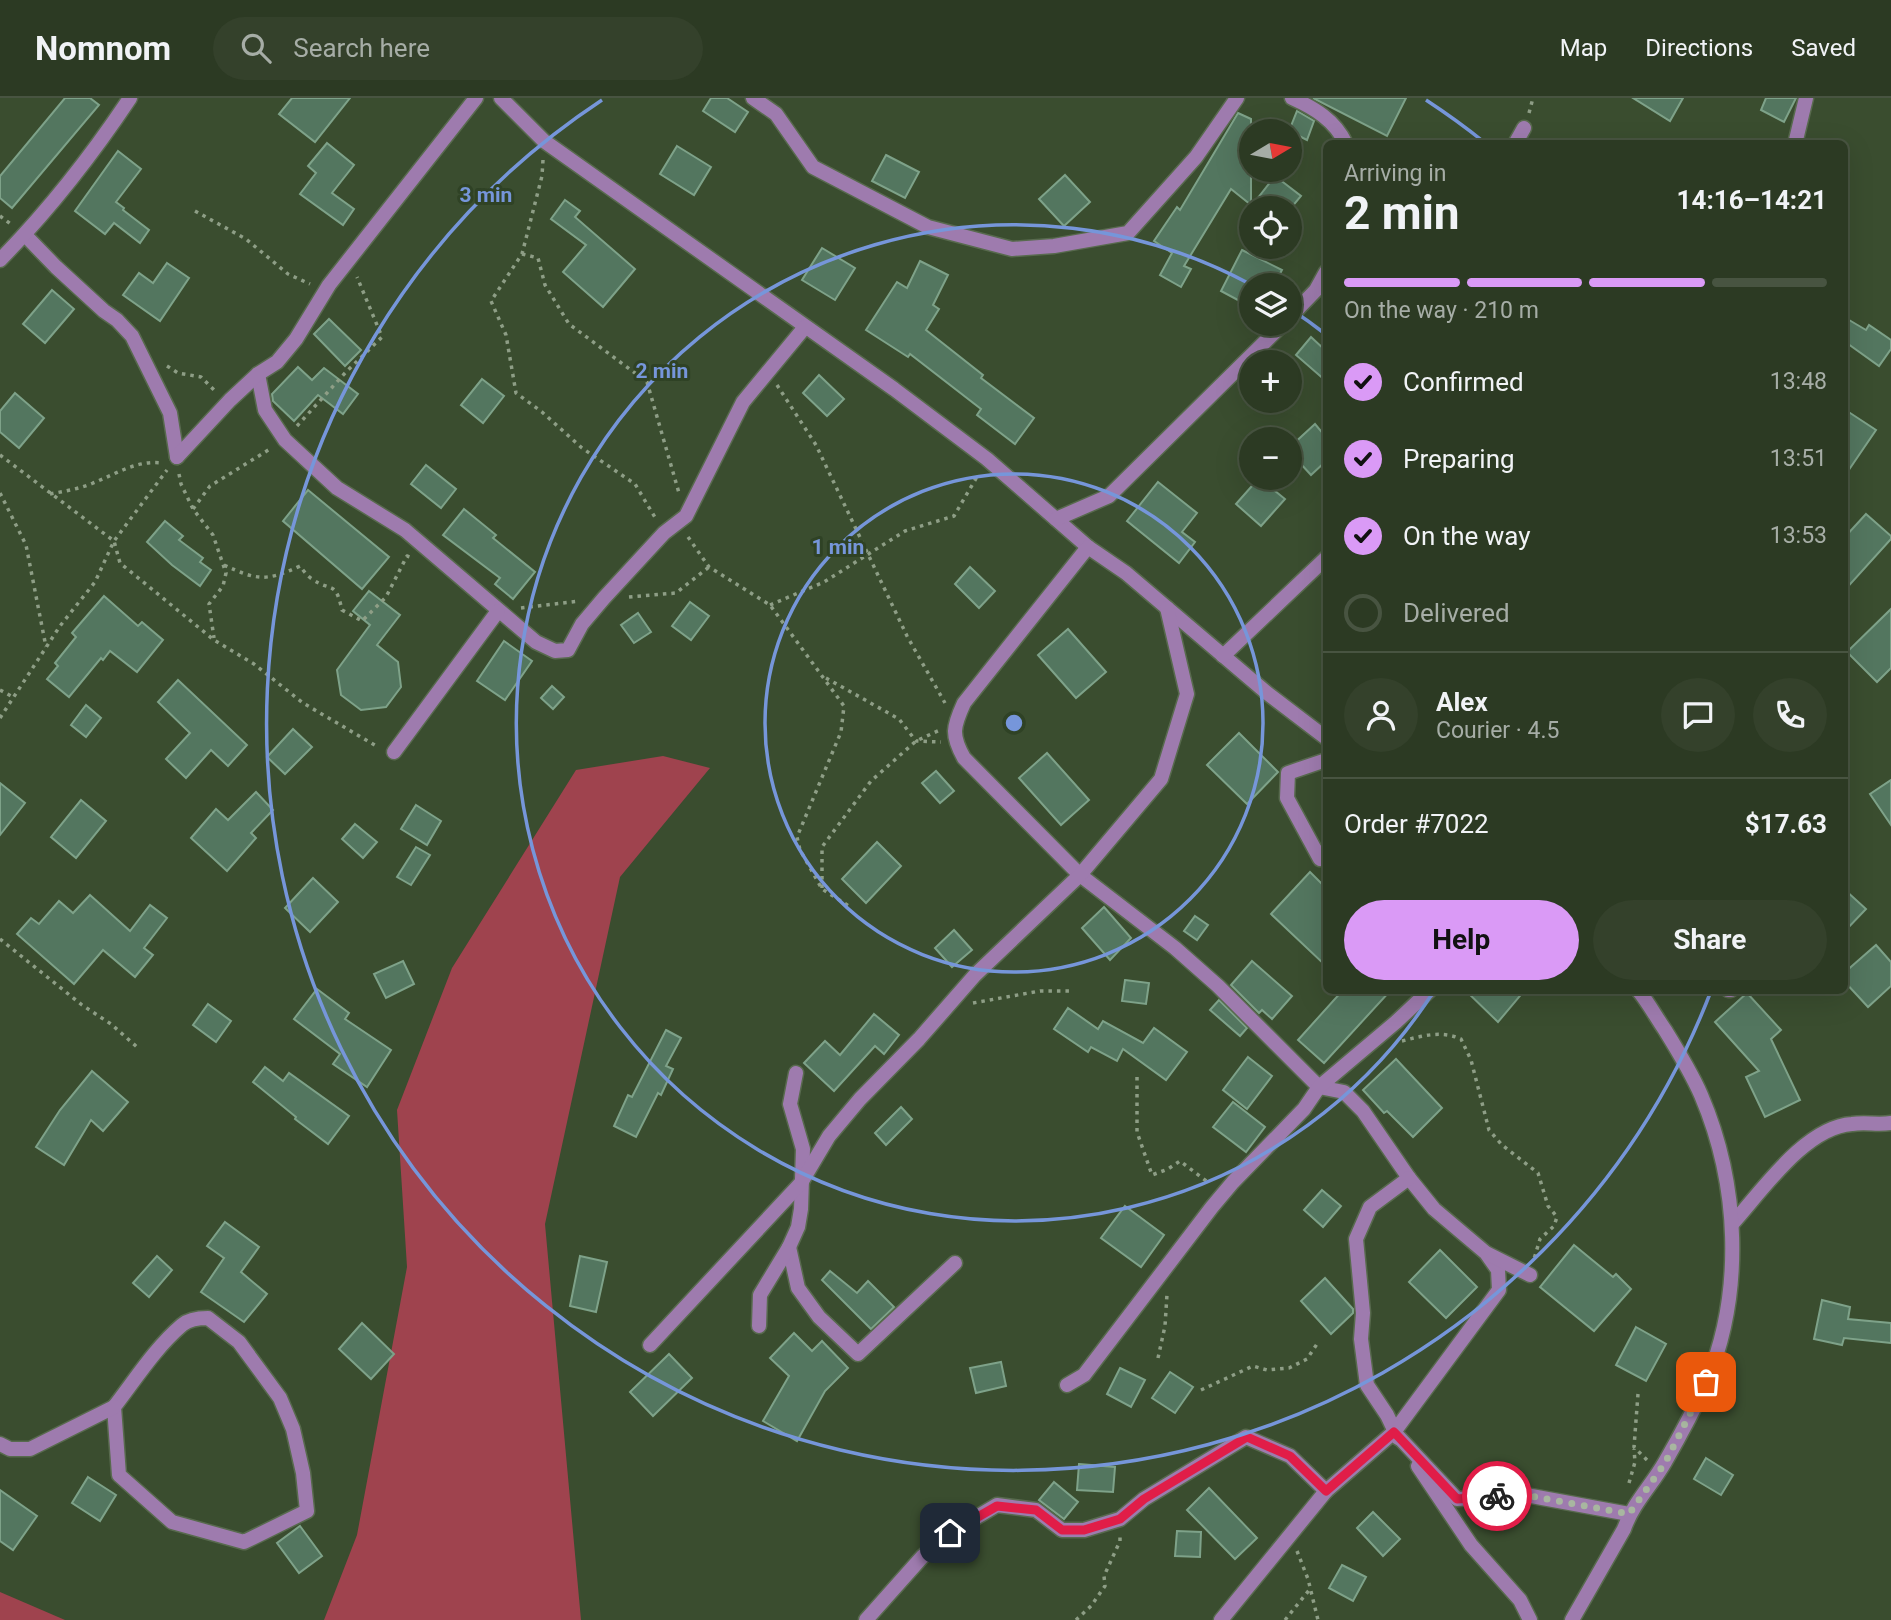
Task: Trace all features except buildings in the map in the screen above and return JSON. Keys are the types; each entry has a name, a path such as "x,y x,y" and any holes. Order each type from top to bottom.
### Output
{"street":[{"path":"0,260 25,235 108,131 130,98"},
{"path":"177,457 230,400 258,374 277,362 296,339 329,285 476,98"},
{"path":"501,98 544,141 894,389 987,459 1088,547 1125,573 1267,693 1323,736"},
{"path":"753,98 776,114 813,167 928,227 1012,249 1054,246 1128,233 1196,157 1237,98"},
{"path":"1292,98 1317,109 1342,134 1344,140"},
{"path":"1796,140 1806,98"},
{"path":"1517,140 1524,128"},
{"path":"25,235 132,336 170,413 177,457"},
{"path":"1302,305 1316,290 1323,277"},
{"path":"258,374 265,410 285,440 337,488 405,530 537,642 555,651 568,650 582,624 664,533 686,516 743,402 805,327"},
{"path":"1056,519 1109,496 1271,336"},
{"path":"1088,547 964,703 955,722 955,743 964,758 1080,875 1201,971 1319,1087 1344,1092 1363,1111 1434,1209 1486,1253 1530,1275"},
{"path":"1223,656 1323,561"},
{"path":"650,1345 801,1183 829,1136 975,975 1080,875 1161,779 1187,694 1167,608"},
{"path":"394,752 498,611"},
{"path":"1323,761 1288,773 1287,798 1320,859 1323,854"},
{"path":"1067,1385 1084,1375 1222,1196 1304,1110 1319,1087 1426,994"},
{"path":"1572,1620 1624,1529 1629,1514 1660,1470 1706,1382 1726,1319 1732,1268 1732,1224 1715,1133 1684,1059 1641,994"},
{"path":"759,1326 760,1295 789,1247 798,1227 801,1209 803,1149 790,1104 796,1073"},
{"path":"1732,1224 1802,1147 1819,1136 1851,1124 1891,1124"},
{"path":"1409,1178 1370,1207 1356,1239 1363,1313 1361,1339 1367,1385 1387,1415 1394,1432 1471,1545 1520,1600 1531,1620"},
{"path":"789,1247 798,1287 819,1317 859,1354 955,1263"},
{"path":"1221,1620 1326,1491 1394,1432 1499,1290 1498,1270 1486,1253"},
{"path":"0,1444 10,1449 30,1449 114,1407 147,1363 183,1324 208,1318 239,1342 280,1398 293,1429 303,1473 307,1511 244,1542 172,1522 119,1475 114,1407"},
{"path":"1394,1432 1457,1499 1525,1495 1629,1514"},
{"path":"866,1620 923,1556 950,1533 997,1506 1036,1510 1062,1530 1084,1530 1120,1519 1144,1499 1247,1437 1290,1456 1326,1491"}],"path":[{"path":"544,141 542,176 522,254 491,301 506,335 516,393 582,448 635,484 664,533"},
{"path":"195,211 247,239 288,274 314,286 329,285"},
{"path":"522,254 538,258 545,285 569,324 646,382 686,516 684,531 709,567 770,605 844,706 841,732 797,837 800,850 822,889 852,908"},
{"path":"193,509 210,486 285,440 346,372 382,337 354,271 347,262"},
{"path":"143,357 161,362 178,373 201,377 211,388 230,400"},
{"path":"768,372 816,445 870,553 907,636 955,722 916,741 872,781 822,847 822,889"},
{"path":"0,455 114,541 120,563 214,640 254,664 303,703 382,750 394,752"},
{"path":"177,457 181,484 193,509 213,535 226,573 223,586 209,604 214,640"},
{"path":"770,605 824,582 905,531 954,516 987,459"},
{"path":"0,718 46,647 95,582 114,541 171,465 144,462 77,489 50,494"},
{"path":"0,493 26,545 46,647"},
{"path":"824,677 899,719 916,741 955,743"},
{"path":"0,691 13,697"},
{"path":"0,939 137,1047"},
{"path":"950,1004 968,1004 1040,991 1069,990"},
{"path":"1372,1042 1391,1044 1424,1035 1449,1034 1461,1039 1471,1060 1489,1130 1502,1145 1538,1173 1548,1206 1557,1217 1554,1226 1540,1239 1530,1275"},
{"path":"1137,1077 1137,1132 1152,1175 1180,1161 1199,1174 1222,1196"},
{"path":"1158,1358 1165,1326 1166,1268"},
{"path":"1201,1390 1252,1366 1268,1370 1289,1368 1307,1359 1319,1341"},
{"path":"1638,1394 1634,1447 1660,1470"},
{"path":"1076,1620 1091,1606 1105,1586 1104,1576 1120,1541 1120,1519"},
{"path":"1291,1536 1303,1563 1318,1620"},
{"path":"1285,1620 1310,1589"}],"shaded area":[{"path":"663,756 710,768 620,877 545,1224 581,1620 324,1620 357,1535 407,1267 397,1110 452,968 576,770"},
{"path":"0,1592 65,1620 0,1620"}],"way so far":[{"path":"1497,1496 1525,1495 1629,1514 1665,1463 1706,1382"}],"route":[{"path":"950,1533 997,1506 1036,1510 1062,1530 1084,1530 1120,1519 1144,1499 1247,1437 1290,1456 1326,1491 1394,1432 1457,1499 1497,1496"}]}
